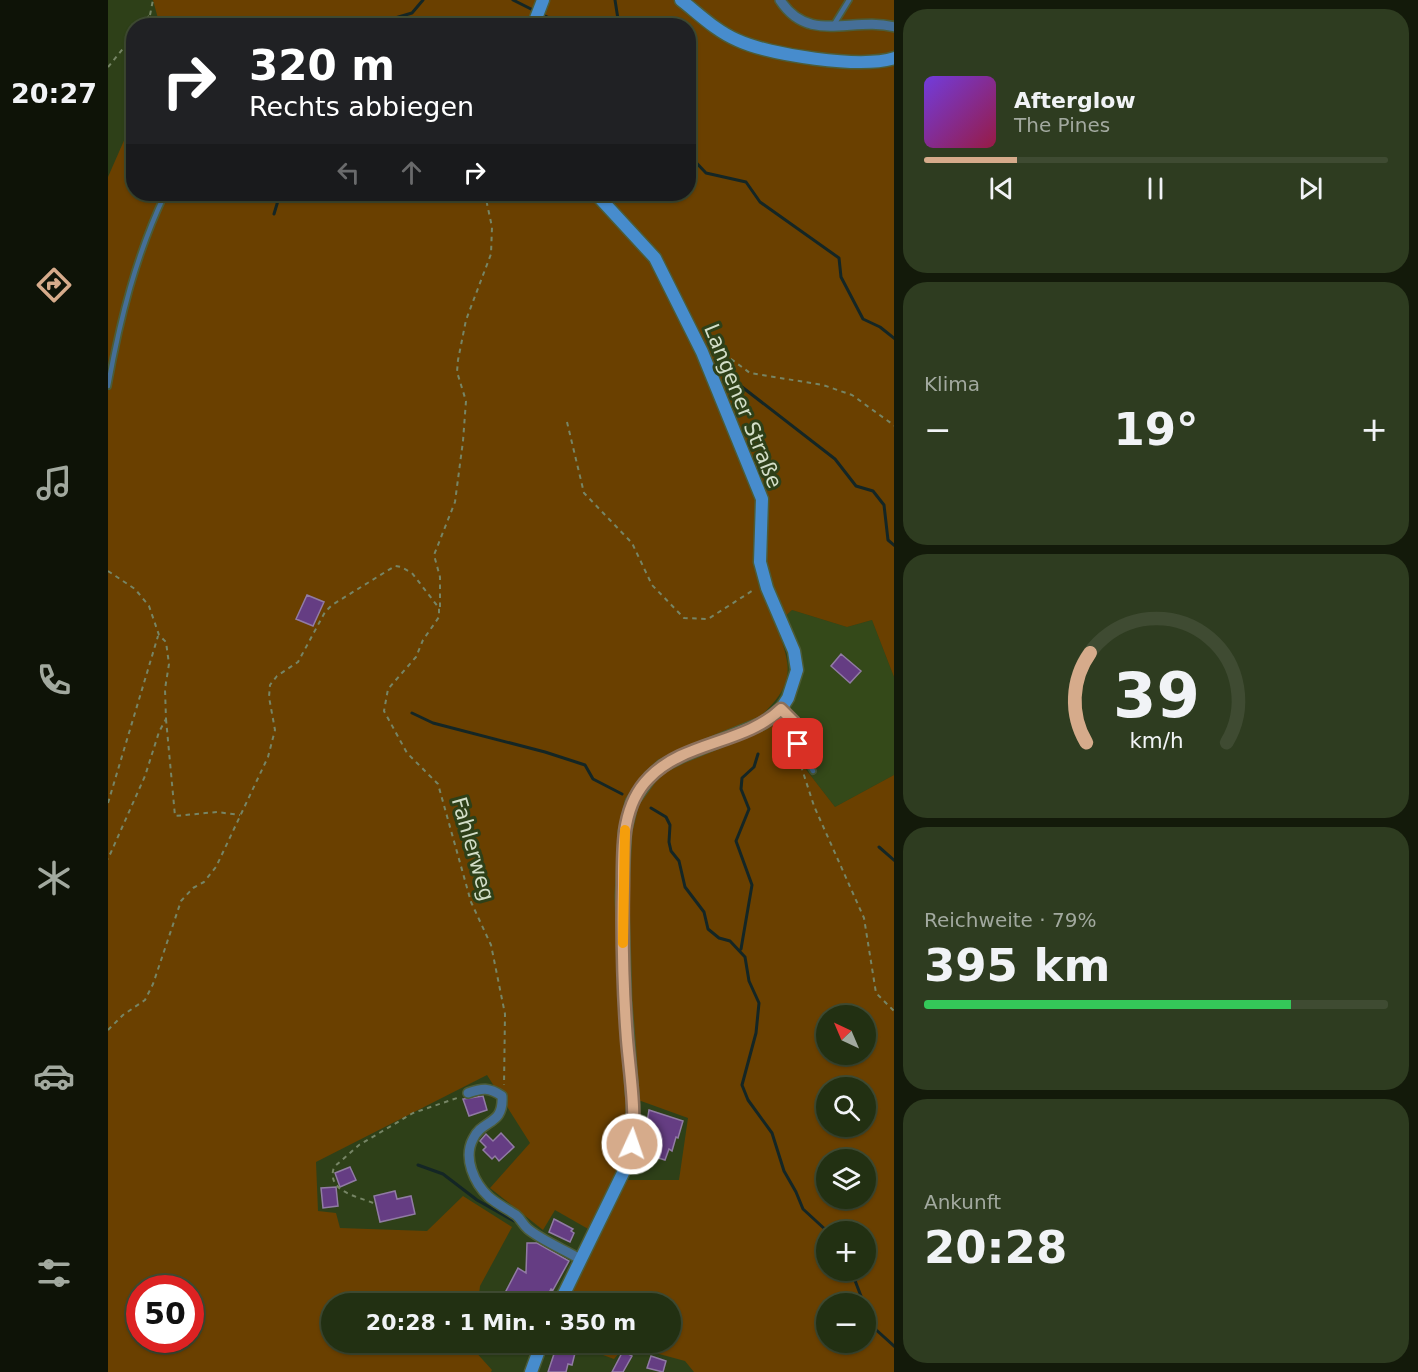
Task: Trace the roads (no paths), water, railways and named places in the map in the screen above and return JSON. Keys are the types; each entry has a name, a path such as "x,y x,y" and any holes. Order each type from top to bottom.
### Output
{"main road":[{"path":"535,18 543,0"},
{"path":"681,0 721,32 735,40 765,50 862,64 894,58"},
{"name":"Langener Straße","path":"602,201 655,258 700,348 762,499 760,562 767,588 792,645 796,662 793,688 781,709"},
{"path":"564,1293 623,1173 633,1134 622,918 625,831 632,802 650,777 662,766 763,723 781,709"},
{"path":"531,1372 538,1353"}],"street":[{"path":"780,0 793,16 807,24 833,26 876,24 894,27"},
{"path":"468,1093 485,1088 494,1090 502,1096 500,1112 490,1124 477,1132 469,1152 468,1159 481,1188 495,1202 516,1215 528,1229 580,1258"}],"lane":[{"path":"833,26 849,0"},
{"path":"108,386 130,286 162,201"},
{"path":"781,709 794,722 798,744 813,771"}],"waterway":[{"path":"395,18 412,13 423,0"},
{"path":"513,0 535,11"},
{"path":"615,0 618,18"},
{"path":"541,14 549,18"},
{"path":"696,162 706,173 746,182 760,202 839,258 841,277 863,319 880,327 894,338"},
{"path":"274,214 278,201"},
{"path":"724,373 835,459 856,486 873,491 884,505 888,540 894,545"},
{"path":"412,713 433,723 545,752 585,765 593,779 622,794"},
{"path":"741,949 752,885 736,841 749,809 741,789 742,778 754,767 758,754"},
{"path":"651,808 666,817 670,825 671,851 679,861 685,887 704,912 708,929 719,938 730,941 745,957 749,981 759,1003 756,1033 742,1085 748,1100 772,1133 784,1171 803,1209 816,1221"},
{"path":"879,847 894,860"},
{"path":"418,1165 443,1174 477,1200 514,1221"},
{"path":"855,1281 860,1293"},
{"path":"876,1330 894,1346"}]}
